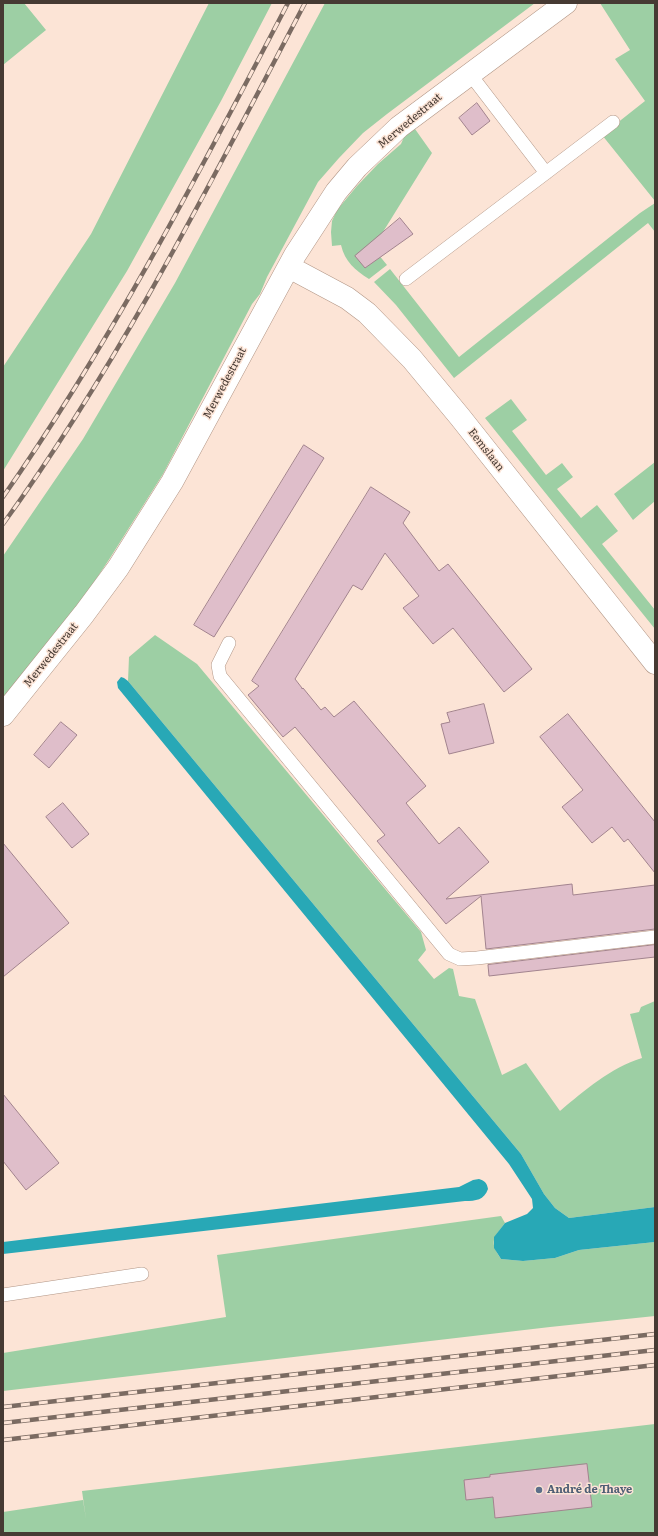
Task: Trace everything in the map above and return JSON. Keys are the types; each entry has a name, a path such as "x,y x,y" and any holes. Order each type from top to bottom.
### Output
{"street":[{"name":"Merwedestraat","path":"3,715 84,614 118,568 172,482 295,255 336,192 357,167 399,127 566,3"},
{"name":"Eemslaan","path":"289,267 346,298 367,313 412,359 460,417 655,664"}],"lane":[{"path":"470,74 546,173"},
{"path":"406,279 613,122"},
{"path":"229,643 218,665 220,676 449,954 460,959 477,958 655,937"},
{"path":"3,1295 142,1274"}],"green space":[{"path":"3,3 24,3 46,30 3,65"},
{"path":"209,3 272,3 221,101 127,271 3,471 3,367 91,234"},
{"path":"325,3 535,3 363,133 318,182 267,277 260,294 252,304 163,474 79,605 3,700 3,556 83,439 175,283"},
{"path":"600,3 655,3 655,201 602,135 645,101 615,59 630,50"},
{"path":"415,129 432,153 373,248 387,265 369,279 351,265 345,256 341,245 332,246 332,221 337,210 357,186 378,164 401,144 404,137"},
{"path":"655,203 655,232 648,223 454,378 396,305 374,282 390,269 459,357 640,213"},
{"path":"511,399 527,420 512,431 546,475 562,463 573,477 557,489 581,518 597,505 618,531 602,544 655,610 655,629 485,418"},
{"path":"655,462 655,501 633,520 614,494"},
{"path":"155,635 197,664 421,932 426,950 418,960 434,979 449,968 453,969 459,996 475,999 502,1075 526,1063 560,1111 598,1080 630,1062 642,1058 630,1014 639,1012 641,1007 655,1001 655,1207 569,1218 555,1208 544,1194 521,1154 128,681 129,657"},
{"path":"501,1216 505,1223 495,1237 494,1244 501,1259 523,1261 555,1258 579,1250 655,1242 655,1316 3,1391 3,1353 226,1317 217,1255"},
{"path":"655,1424 655,1533 3,1533 3,1512 83,1500 86,1519 82,1491"}],"water":[{"path":"121,677 128,681 521,1154 544,1194 555,1208 569,1218 655,1207 655,1242 579,1250 555,1258 523,1261 501,1259 494,1248 494,1237 505,1223 527,1214 533,1208 532,1199 509,1164 118,688 117,682"},
{"path":"479,1179 485,1182 488,1189 482,1198 473,1201 3,1254 3,1242 459,1187 473,1180"}],"building":[{"path":"477,103 490,121 472,135 459,118"},
{"path":"400,218 413,234 365,268 355,256"},
{"path":"304,445 324,458 214,637 194,625"},
{"path":"371,487 410,512 403,523 439,571 448,564 532,669 504,692 453,628 433,644 403,608 419,596 385,553 362,590 353,585 295,679 321,710 325,707 334,717 354,701 426,786 406,803 439,844 459,827 489,862 446,899 572,884 573,895 655,885 655,929 486,949 481,896 446,924 377,841 385,835 295,727 283,737 248,695 259,686 252,681"},
{"path":"484,704 494,743 449,754 441,724 450,722 447,713"},
{"path":"568,714 655,822 655,873 628,839 624,842 612,827 592,843 562,807 583,790 540,737"},
{"path":"61,722 77,735 49,768 34,755"},
{"path":"63,803 89,834 72,848 46,817"},
{"path":"3,843 69,923 3,977"},
{"path":"655,945 655,957 489,976 488,965"},
{"path":"3,1094 59,1163 26,1190 3,1161"},
{"path":"587,1464 592,1507 495,1518 493,1497 466,1500 464,1480 490,1477 490,1475"}],"railway":[{"path":"3,497 43,438 118,316 188,192 288,3"},
{"path":"3,524 87,399 126,334 200,203 305,3"},
{"path":"3,1407 655,1334"},
{"path":"3,1423 655,1350"},
{"path":"3,1440 655,1365"}],"place":[{"name":"André de Thaye","path":"539,1490"}]}
